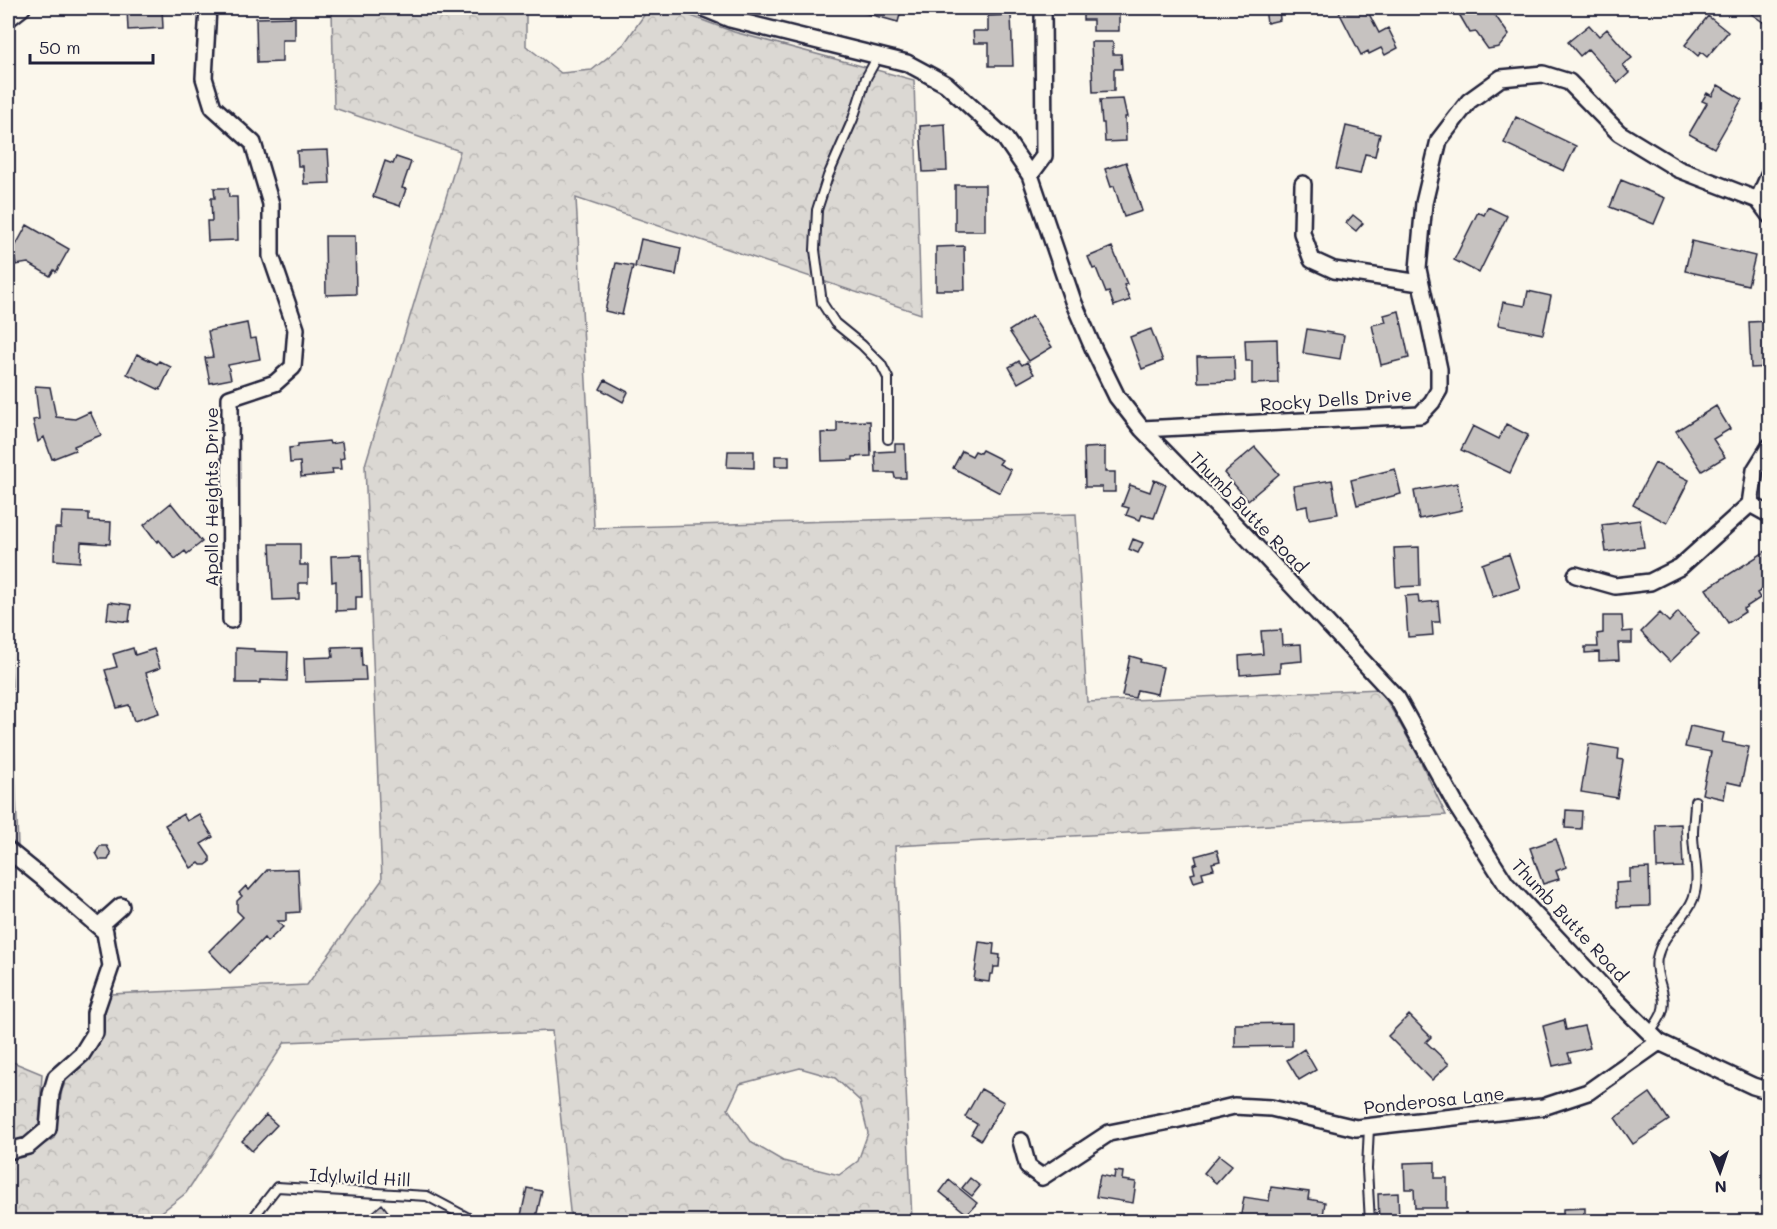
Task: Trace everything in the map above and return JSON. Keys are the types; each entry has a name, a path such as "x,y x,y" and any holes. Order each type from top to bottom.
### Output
{"street":[{"path":"8,19 22,8"},
{"name":"Apollo Heights Drive","path":"208,8 204,78 213,107 253,143 271,204 272,256 296,329 293,368 275,382 230,398 231,620"},
{"name":"Thumb Butte Road","path":"704,8 730,19 907,63 946,84 1004,137 1030,175 1073,301 1117,396 1142,429 1243,532 1397,698 1457,807 1506,884 1603,987 1655,1037 1753,1086 1770,1091"},
{"path":"1030,175 1044,156 1043,8"},
{"name":"Rocky Dells Drive","path":"1142,429 1420,415 1439,390 1439,369 1418,269 1424,203 1439,140 1469,101 1501,78 1543,74 1569,82 1619,133 1678,169 1758,200"},
{"path":"1770,173 1758,200 1770,216"},
{"path":"1303,184 1302,233 1312,260 1334,270 1420,283"},
{"path":"1576,575 1615,586 1650,582 1680,567 1750,504 1755,470 1770,446"},
{"path":"1750,504 1770,515"},
{"path":"8,850 105,932"},
{"path":"8,1151 28,1146 48,1129 51,1094 56,1077 82,1054 96,1033 95,1013 111,966 103,922 121,906"},
{"name":"Ponderosa Lane","path":"1021,1141 1028,1167 1042,1177 1109,1133 1234,1106 1271,1108 1356,1128 1543,1107 1588,1092 1655,1037"}],"lane":[{"path":"878,56 866,78 853,119 828,176 817,210 815,250 822,303 835,323 881,364 888,378 888,439"},
{"path":"1655,1037 1664,1002 1656,960 1660,948 1692,901 1697,886 1693,835 1695,801"},
{"path":"1369,1127 1367,1169 1370,1221"},
{"name":"Idylwild Hill","path":"255,1221 256,1214 277,1187 427,1196 476,1221"}],"green space":[{"path":"332,8 530,8 526,13 526,46 561,73 592,70 624,44 649,8 670,8 734,32 914,80 921,314 576,198 594,528 1076,514 1087,702 1380,689 1417,754 1446,815 895,846 912,1221 571,1221 552,1031 285,1042 186,1193 150,1221 22,1222 8,1217 8,1159 28,1154 54,1138 62,1090 68,1076 92,1054 102,1037 104,1012 111,994 307,985 382,880 365,465 460,151 334,108","holes":["800,1068 835,1078 860,1101 868,1133 858,1161 839,1175 783,1161 752,1143 728,1109 740,1084"]},
{"path":"8,584 18,847 8,838"},
{"path":"8,1060 42,1074 39,1128 25,1139 8,1144"}],"building":[{"path":"127,8 162,8 163,28 128,30"},
{"path":"855,8 902,8 898,22 854,10"},
{"path":"1083,8 1119,8 1119,31 1093,31 1093,20 1083,20"},
{"path":"1260,8 1279,8 1280,20 1267,23 1265,9 1260,11"},
{"path":"1366,8 1379,33 1388,28 1398,48 1385,55 1381,48 1361,55 1338,10"},
{"path":"1465,8 1490,8 1509,35 1499,47 1488,49 1476,32 1470,33 1459,14"},
{"path":"1743,8 1770,8 1770,27"},
{"path":"1011,15 1013,66 989,66 989,43 974,43 973,31 988,31 988,16"},
{"path":"1708,16 1728,32 1707,57 1701,52 1698,56 1685,45"},
{"path":"295,17 295,40 282,40 282,62 257,63 256,18"},
{"path":"1589,25 1599,36 1607,29 1632,58 1623,65 1629,73 1618,83 1588,49 1580,56 1568,42"},
{"path":"1091,42 1113,42 1113,54 1121,54 1122,69 1114,69 1114,91 1093,92"},
{"path":"1718,85 1742,99 1714,148 1689,134 1707,103 1702,101 1707,93 1712,96"},
{"path":"1123,99 1127,117 1125,117 1126,141 1105,142 1100,100"},
{"path":"1516,117 1576,146 1564,171 1504,143"},
{"path":"945,124 947,171 923,172 920,126"},
{"path":"1346,126 1380,134 1375,156 1365,154 1360,174 1336,169"},
{"path":"328,150 330,183 304,184 303,166 298,166 297,151"},
{"path":"396,157 411,162 402,188 406,189 400,206 373,197 385,161 393,164"},
{"path":"1126,162 1142,211 1124,217 1114,186 1111,187 1105,169"},
{"path":"1621,180 1665,198 1654,224 1610,207"},
{"path":"955,185 985,185 985,231 955,231"},
{"path":"214,188 228,188 229,197 237,197 238,240 208,241 207,221 212,221 211,198 215,198"},
{"path":"1488,207 1507,216 1479,273 1454,260 1478,212 1484,215"},
{"path":"1353,215 1363,223 1356,231 1346,223"},
{"path":"27,225 69,249 56,272 54,270 50,276 28,263 16,265 12,246 16,245"},
{"path":"325,236 355,236 356,294 326,295"},
{"path":"641,239 681,248 676,275 635,267"},
{"path":"1692,241 1755,256 1748,285 1685,271"},
{"path":"964,246 965,290 936,290 936,247"},
{"path":"1112,247 1127,284 1124,285 1130,300 1114,306 1109,292 1106,293 1096,268 1093,269 1088,257"},
{"path":"616,263 633,266 622,315 605,311"},
{"path":"1528,291 1551,296 1543,334 1498,325 1503,302 1525,306"},
{"path":"1399,311 1409,358 1381,365 1372,325 1386,322 1384,315"},
{"path":"1032,316 1052,347 1029,361 1009,331"},
{"path":"1770,321 1770,367 1751,368 1749,322"},
{"path":"247,323 250,339 256,338 260,359 228,365 231,379 210,383 205,358 213,357 208,331"},
{"path":"1151,329 1163,361 1142,369 1130,337"},
{"path":"1307,329 1344,335 1340,359 1303,353"},
{"path":"1277,339 1278,383 1252,384 1252,361 1246,361 1245,340"},
{"path":"137,354 157,364 159,361 171,367 160,390 127,374"},
{"path":"1234,356 1235,381 1198,382 1197,357"},
{"path":"1019,361 1022,365 1027,362 1034,374 1018,383 1009,367"},
{"path":"605,380 628,392 623,402 600,389"},
{"path":"35,386 50,387 56,417 75,419 90,412 101,435 74,446 75,450 52,459 44,437 38,442 33,420 39,419"},
{"path":"1716,406 1730,429 1713,439 1725,457 1702,471 1676,431"},
{"path":"870,421 871,456 853,457 853,460 822,461 821,433 837,432 837,422"},
{"path":"1506,424 1528,435 1510,473 1461,450 1473,426 1499,439"},
{"path":"329,441 330,444 342,442 344,458 340,459 341,469 332,469 333,474 301,477 300,462 290,463 289,448 298,447 298,444"},
{"path":"895,444 905,444 906,478 895,478 894,473 876,473 875,452 895,451"},
{"path":"1105,447 1105,472 1115,472 1115,492 1102,492 1102,487 1085,487 1084,448"},
{"path":"1255,447 1279,474 1248,500 1224,473"},
{"path":"982,450 1002,460 999,464 1011,470 1000,493 953,468 962,451 972,456 975,451 980,453"},
{"path":"728,451 754,451 754,468 727,467"},
{"path":"775,456 789,456 789,466 775,466"},
{"path":"1655,463 1689,480 1667,523 1633,505"},
{"path":"1395,469 1401,494 1357,505 1351,480"},
{"path":"1154,480 1166,485 1154,518 1142,515 1140,520 1126,515 1129,508 1122,506 1130,485 1150,492"},
{"path":"1332,480 1338,514 1309,519 1307,506 1297,508 1293,486"},
{"path":"1457,483 1462,510 1419,519 1414,491"},
{"path":"171,503 202,542 187,554 185,551 175,559 159,540 157,542 144,525"},
{"path":"62,512 89,513 89,521 111,522 110,544 81,542 80,562 54,560 55,528 61,528"},
{"path":"1640,520 1644,547 1606,552 1602,525"},
{"path":"1133,539 1143,543 1138,553 1129,549"},
{"path":"270,544 300,544 300,565 308,565 308,583 299,583 299,599 273,600"},
{"path":"1419,547 1420,586 1396,587 1394,548"},
{"path":"1769,549 1770,585 1757,593 1760,598 1743,609 1745,612 1728,623 1706,589"},
{"path":"1509,554 1520,588 1493,597 1482,564"},
{"path":"361,555 362,597 356,597 356,610 336,611 336,581 332,582 331,556"},
{"path":"1418,595 1419,603 1438,601 1440,622 1432,622 1433,635 1408,637 1405,596"},
{"path":"109,602 131,605 129,622 107,619"},
{"path":"1678,612 1699,634 1670,662 1641,632 1660,613 1669,622"},
{"path":"1603,616 1622,616 1623,632 1632,631 1632,643 1618,643 1619,660 1599,661 1599,652 1585,653 1585,647 1598,647 1597,634 1603,633"},
{"path":"1281,630 1282,645 1301,644 1302,661 1280,663 1280,672 1240,675 1239,656 1263,654 1261,631"},
{"path":"361,646 362,666 365,666 366,680 305,682 304,658 333,657 332,647"},
{"path":"133,648 135,655 154,649 160,668 146,673 159,713 134,721 129,705 117,708 105,670 117,667 113,654"},
{"path":"236,648 288,652 287,681 260,680 260,683 236,683"},
{"path":"1130,656 1141,659 1140,662 1163,667 1157,694 1137,690 1135,698 1122,696"},
{"path":"1690,726 1724,733 1722,742 1749,747 1741,785 1727,782 1724,799 1702,794 1711,752 1685,747"},
{"path":"1589,744 1619,749 1618,759 1623,760 1617,798 1581,792"},
{"path":"1566,810 1582,811 1581,829 1565,828"},
{"path":"183,814 187,821 199,814 213,837 201,844 210,857 210,862 206,865 199,863 191,868 165,825"},
{"path":"1681,824 1683,867 1657,868 1656,825"},
{"path":"1556,839 1566,867 1556,871 1559,879 1543,884 1530,848"},
{"path":"100,846 107,846 111,854 108,860 100,860 96,853"},
{"path":"1217,850 1220,861 1212,863 1214,869 1202,872 1204,879 1194,882 1191,874 1195,873 1193,865 1197,863 1195,856"},
{"path":"1649,868 1650,906 1617,907 1616,883 1630,882 1630,869"},
{"path":"298,869 300,912 286,913 286,921 277,921 283,927 267,942 264,938 230,973 209,951 243,917 237,911 237,901 242,896 239,893 246,886 249,890 267,870"},
{"path":"979,942 994,944 993,954 1000,955 999,967 994,967 989,982 974,980"},
{"path":"1409,1015 1431,1037 1426,1042 1449,1064 1432,1080 1388,1036"},
{"path":"1564,1020 1566,1030 1584,1026 1590,1048 1568,1053 1571,1062 1553,1066 1543,1026"},
{"path":"1292,1023 1292,1046 1235,1047 1235,1024"},
{"path":"1304,1049 1316,1070 1299,1080 1287,1060"},
{"path":"981,1089 1004,1102 981,1140 971,1134 977,1124 965,1117"},
{"path":"1650,1093 1669,1120 1633,1144 1615,1118"},
{"path":"266,1115 277,1125 252,1151 242,1141"},
{"path":"1219,1155 1232,1165 1216,1183 1204,1173"},
{"path":"1435,1162 1435,1178 1447,1178 1447,1208 1415,1208 1414,1189 1405,1189 1404,1163"},
{"path":"1115,1171 1123,1172 1122,1180 1136,1182 1133,1203 1096,1197 1100,1175 1114,1178"},
{"path":"970,1178 980,1186 972,1196 962,1188"},
{"path":"949,1180 977,1203 967,1214 940,1192"},
{"path":"1271,1187 1309,1192 1308,1199 1325,1202 1322,1222 1240,1220 1244,1197 1269,1201"},
{"path":"527,1188 542,1191 535,1222 520,1220"},
{"path":"1398,1193 1399,1221 1379,1222 1378,1194"},
{"path":"382,1204 389,1213 378,1222 371,1222 367,1217"},
{"path":"1585,1208 1585,1222 1563,1222 1563,1209"}]}
